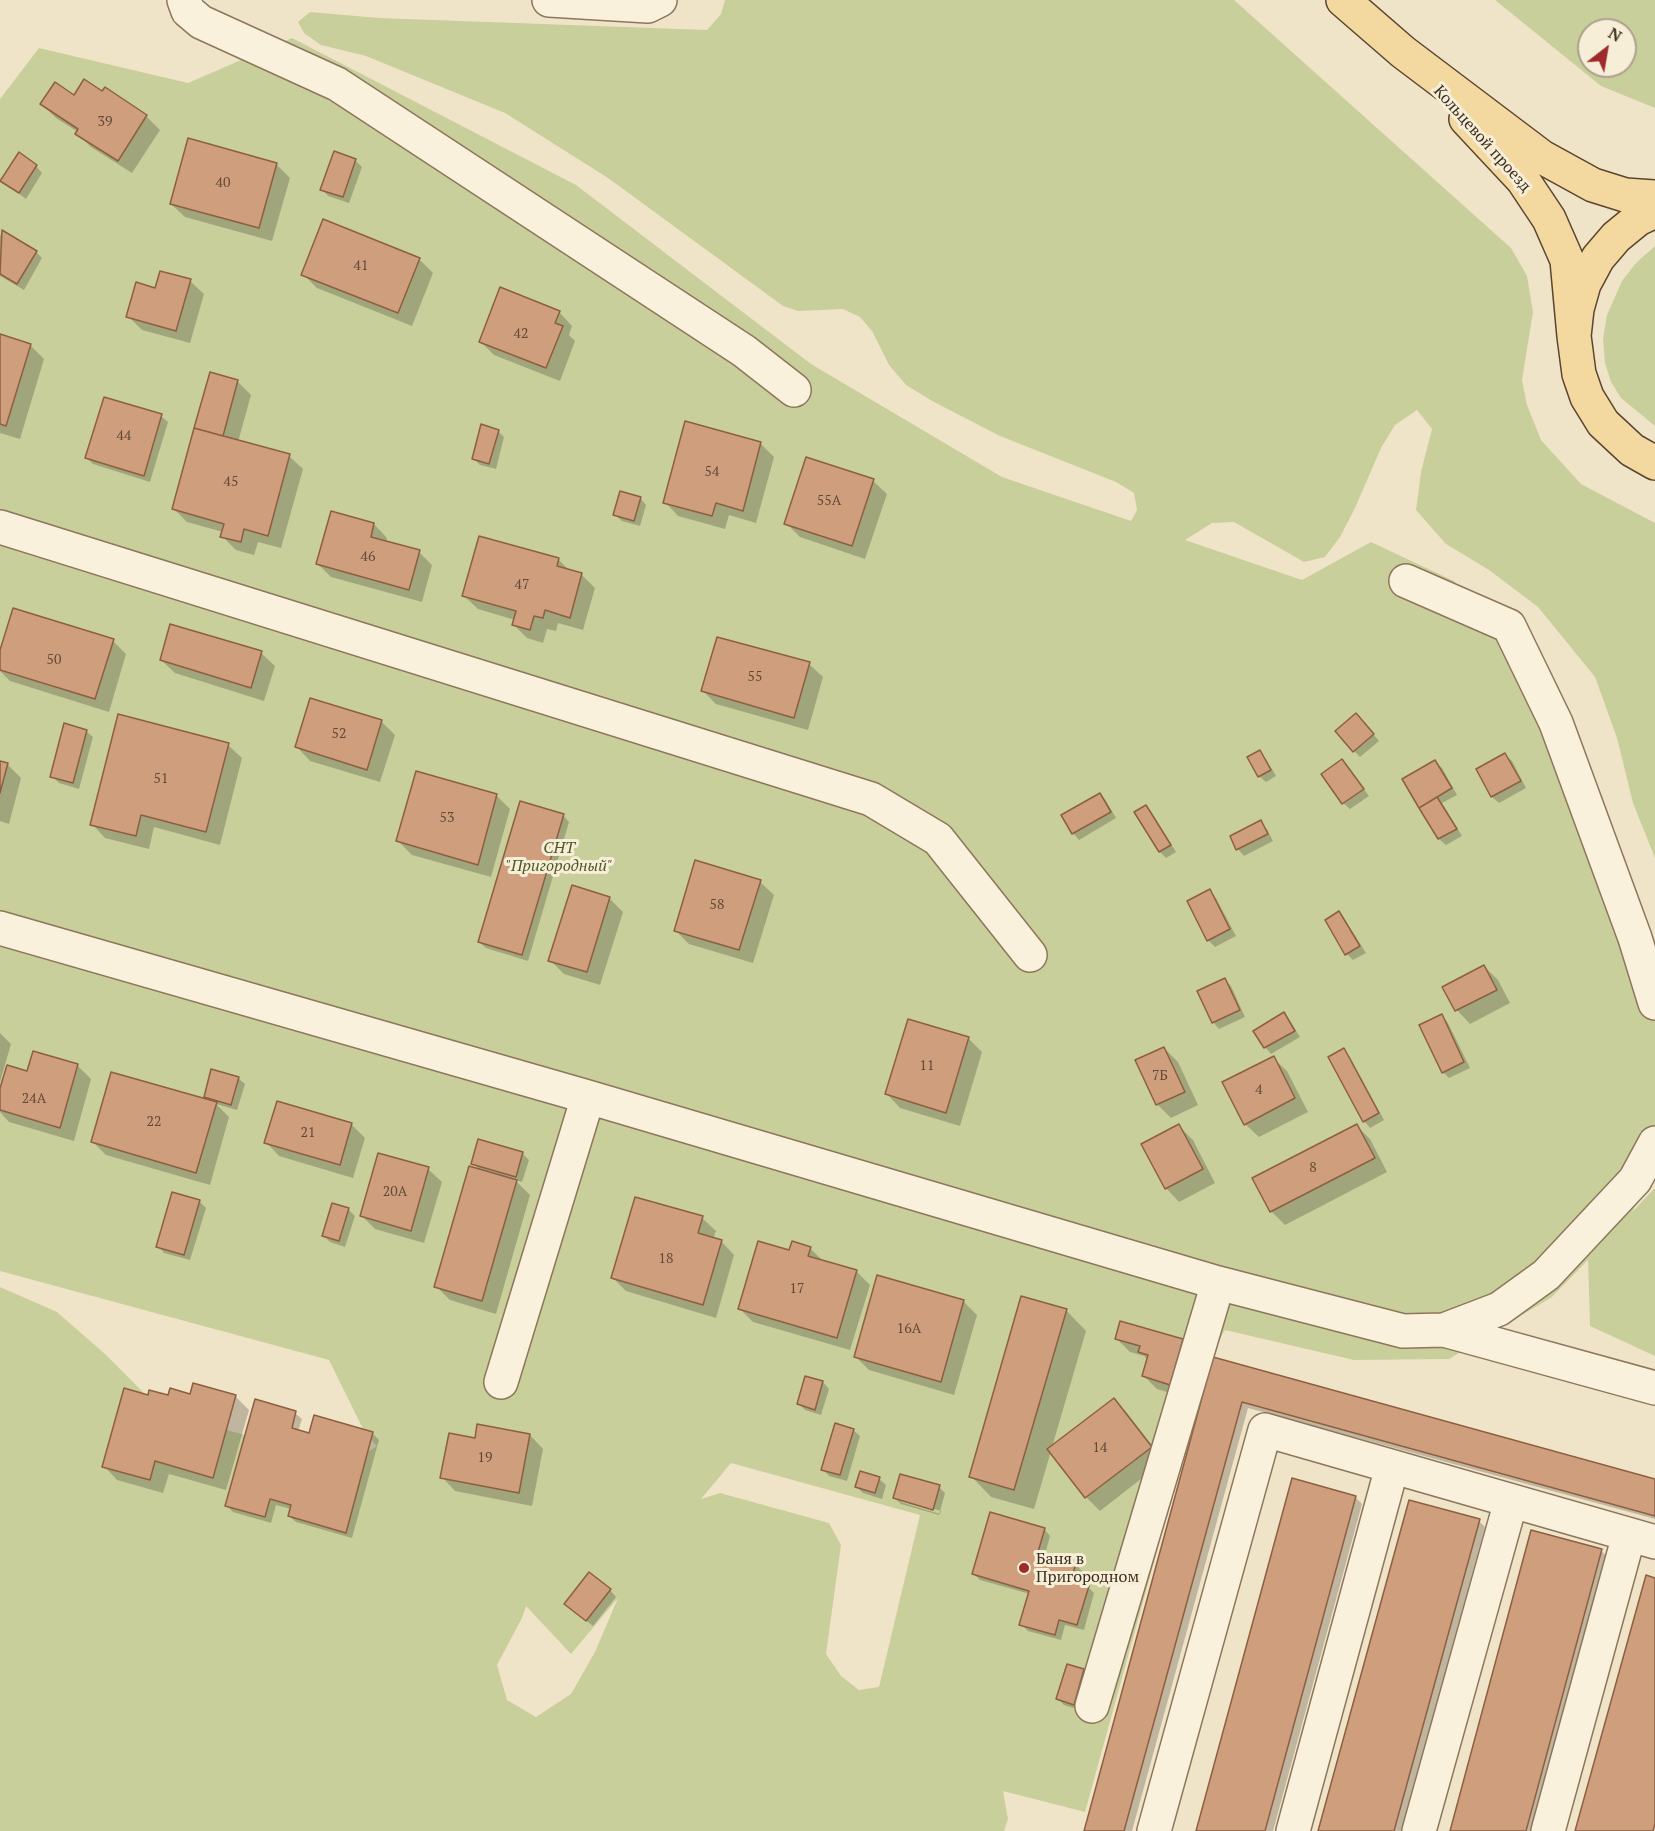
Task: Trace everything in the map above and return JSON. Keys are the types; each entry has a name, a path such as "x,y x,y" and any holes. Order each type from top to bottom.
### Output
{"main road":[{"name":"Кольцевой проезд","path":"1343,0 1403,52 1542,157 1593,185 1625,195 1655,196"},
{"name":"Кольцевой проезд","path":"1403,52 1523,180 1549,219 1567,260 1574,336"},
{"path":"1655,212 1638,219 1616,237 1598,258 1584,284 1577,309 1574,336 1579,374 1587,397 1603,423 1632,450 1655,463"}],"street":[{"path":"184,0 188,11 201,22 337,84 744,351 794,390"},
{"path":"549,0 648,6 660,0"},
{"path":"0,527 871,799 938,839 1030,955"},
{"path":"1406,581 1509,626 1556,723 1635,938 1655,1003"},
{"path":"0,928 588,1097 1218,1283 1402,1331 1444,1330 1655,1388"},
{"path":"501,1382 588,1097"},
{"path":"1444,1330 1499,1309 1546,1275 1635,1180 1655,1143"},
{"path":"1092,1706 1218,1283"},
{"path":"1154,1831 1264,1430 1642,1538 1548,1831"},
{"path":"1293,1831 1392,1467"},
{"path":"1419,1831 1511,1502"}],"green space":[{"name":"СНТ \"Пригородный\"","path":"725,0 1234,0 1511,248 1527,276 1533,312 1522,380 1527,405 1541,440 1581,484 1655,523 1655,858 1633,803 1617,738 1595,677 1538,607 1489,570 1446,544 1416,510 1421,472 1432,429 1417,410 1395,425 1381,448 1340,537 1325,557 1304,562 1234,522 1212,523 1185,540 1302,580 1371,542 1454,581 1501,635 1655,971 1655,1168 1632,1212 1655,1188 1655,1356 1590,1326 1588,1260 1552,1297 1449,1359 1354,1360 1225,1330 1212,1352 1085,1812 1003,1791 1008,1819 1004,1831 0,1831 0,1287 57,1312 105,1354 164,1413 245,1435 340,1470 377,1446 366,1435 329,1360 0,1271 0,99 39,48 188,83 292,38 576,185 811,364 1002,477 1131,521 1137,510 1134,493 1116,482 1000,436 906,385 889,365 872,331 860,317 843,309 798,311 783,306 608,178 505,113 366,56 321,45 304,33 298,22 310,12 379,18 707,30 721,14","holes":["731,1463 920,1515 879,1687 859,1690 841,1676 826,1654 841,1545 829,1523 720,1493 701,1499","618,1598 595,1652 571,1694 536,1717 507,1700 497,1665 526,1606 571,1654"]},
{"path":"1495,0 1655,0 1655,108 1601,86 1591,78 1637,78 1637,18 1577,18 1577,67"},
{"path":"1655,246 1655,426 1621,398 1611,382 1605,363 1603,339 1607,315 1622,281 1636,263"}],"building":[{"path":"84,79 102,91 105,87 147,115 118,161 75,134 78,129 40,104 55,82 74,95"},
{"path":"188,138 277,163 259,228 170,204"},
{"path":"334,151 356,159 343,197 320,190"},
{"path":"19,152 37,165 19,193 0,181"},
{"path":"323,219 420,258 398,313 301,275"},
{"path":"2,230 37,251 17,284 0,274"},
{"path":"160,271 191,279 176,331 126,317 136,282 155,288"},
{"path":"500,287 560,311 555,323 563,326 546,368 479,342"},
{"path":"0,334 31,344 6,426 0,424"},
{"path":"210,372 238,380 223,436 194,428"},
{"path":"104,397 162,414 144,476 85,458"},
{"path":"685,421 761,442 743,511 716,503 712,516 663,503"},
{"path":"481,424 499,430 489,464 472,459"},
{"path":"194,428 290,454 268,536 244,529 241,542 220,537 224,524 172,509"},
{"path":"806,457 874,479 852,546 784,524"},
{"path":"620,491 641,497 634,521 613,515"},
{"path":"331,511 374,523 371,537 420,550 409,590 316,564"},
{"path":"479,536 559,558 557,566 582,573 570,618 545,610 543,618 534,616 530,630 512,625 516,611 462,596"},
{"path":"13,608 114,639 95,699 0,670 0,650"},
{"path":"170,624 262,651 251,688 160,660"},
{"path":"717,637 810,662 794,718 701,691"},
{"path":"310,698 382,720 367,770 295,747"},
{"path":"1356,713 1374,734 1353,752 1335,731"},
{"path":"118,714 229,743 206,832 141,815 136,836 90,825"},
{"path":"64,723 87,730 73,783 50,777"},
{"path":"1260,750 1271,770 1258,777 1247,757"},
{"path":"1505,753 1521,781 1491,797 1476,769"},
{"path":"1342,759 1364,789 1342,804 1321,774"},
{"path":"1435,760 1452,788 1419,808 1402,779"},
{"path":"0,761 8,763 0,793"},
{"path":"416,771 497,794 478,865 396,841"},
{"path":"1100,793 1111,812 1072,834 1061,815"},
{"path":"1437,797 1457,829 1438,839 1419,808"},
{"path":"520,801 564,814 522,955 478,942"},
{"path":"1146,805 1171,845 1159,852 1134,812"},
{"path":"1261,820 1268,834 1236,850 1230,836"},
{"path":"695,860 761,880 739,950 674,931"},
{"path":"572,885 610,897 587,972 548,961"},
{"path":"1210,889 1230,929 1207,941 1187,901"},
{"path":"1339,911 1360,946 1345,955 1325,920"},
{"path":"1484,965 1497,990 1455,1011 1442,987"},
{"path":"1225,978 1240,1010 1212,1023 1197,991"},
{"path":"1284,1012 1295,1031 1264,1048 1253,1031"},
{"path":"1442,1014 1464,1062 1442,1073 1419,1025"},
{"path":"908,1019 969,1037 946,1113 885,1094"},
{"path":"1164,1047 1185,1092 1156,1105 1135,1060"},
{"path":"1344,1048 1379,1113 1363,1122 1328,1057"},
{"path":"33,1051 78,1064 60,1128 0,1110 0,1088 7,1065 27,1071"},
{"path":"1274,1056 1295,1098 1244,1125 1222,1082"},
{"path":"211,1069 239,1077 231,1105 204,1097"},
{"path":"111,1072 217,1102 196,1173 91,1142"},
{"path":"277,1101 352,1123 340,1165 264,1143"},
{"path":"1179,1124 1203,1169 1165,1189 1141,1144"},
{"path":"1357,1124 1375,1158 1270,1212 1252,1178"},
{"path":"478,1139 523,1152 516,1177 471,1164"},
{"path":"378,1153 429,1167 411,1231 360,1216"},
{"path":"469,1166 517,1180 482,1301 434,1287"},
{"path":"172,1192 200,1200 184,1255 156,1247"},
{"path":"635,1197 703,1216 698,1233 722,1240 703,1305 611,1278"},
{"path":"332,1203 349,1208 339,1241 322,1236"},
{"path":"758,1241 789,1250 792,1241 811,1247 808,1256 857,1270 837,1338 738,1309"},
{"path":"877,1275 964,1300 941,1382 854,1357"},
{"path":"1021,1296 1067,1309 1014,1490 969,1477"},
{"path":"1120,1321 1183,1339 1170,1385 1142,1376 1148,1355 1138,1352 1140,1346 1115,1339"},
{"path":"1213,1357 1655,1479 1655,1516 1242,1402 1124,1831 1084,1831"},
{"path":"805,1376 823,1381 815,1410 797,1404"},
{"path":"193,1383 236,1395 213,1478 155,1461 150,1480 102,1467 124,1388 148,1395 149,1390 168,1395 170,1388 190,1394"},
{"path":"1114,1398 1152,1447 1085,1498 1047,1449"},
{"path":"255,1399 296,1411 292,1428 309,1433 314,1415 373,1432 346,1533 288,1516 291,1505 270,1499 265,1517 225,1506"},
{"path":"835,1423 854,1429 840,1475 821,1470"},
{"path":"477,1424 530,1434 519,1493 440,1478 449,1433 475,1438"},
{"path":"860,1471 880,1477 875,1493 855,1487"},
{"path":"900,1474 940,1485 933,1510 893,1498"},
{"path":"1292,1478 1356,1496 1265,1831 1196,1831"},
{"path":"1409,1500 1480,1519 1394,1831 1318,1831"},
{"name":"Баня в Пригородном","path":"990,1512 1045,1528 1038,1552 1076,1563 1071,1580 1089,1586 1077,1625 1059,1620 1055,1635 1019,1625 1029,1591 972,1574"},
{"path":"1531,1530 1602,1549 1526,1831 1450,1831"},
{"path":"589,1572 611,1589 586,1621 564,1604"},
{"path":"1646,1575 1655,1578 1655,1824 1653,1831 1575,1831"},
{"path":"1067,1664 1084,1669 1074,1705 1056,1699"}],"place":[{"name":"Баня в Пригородном","path":"1024,1568"}]}
